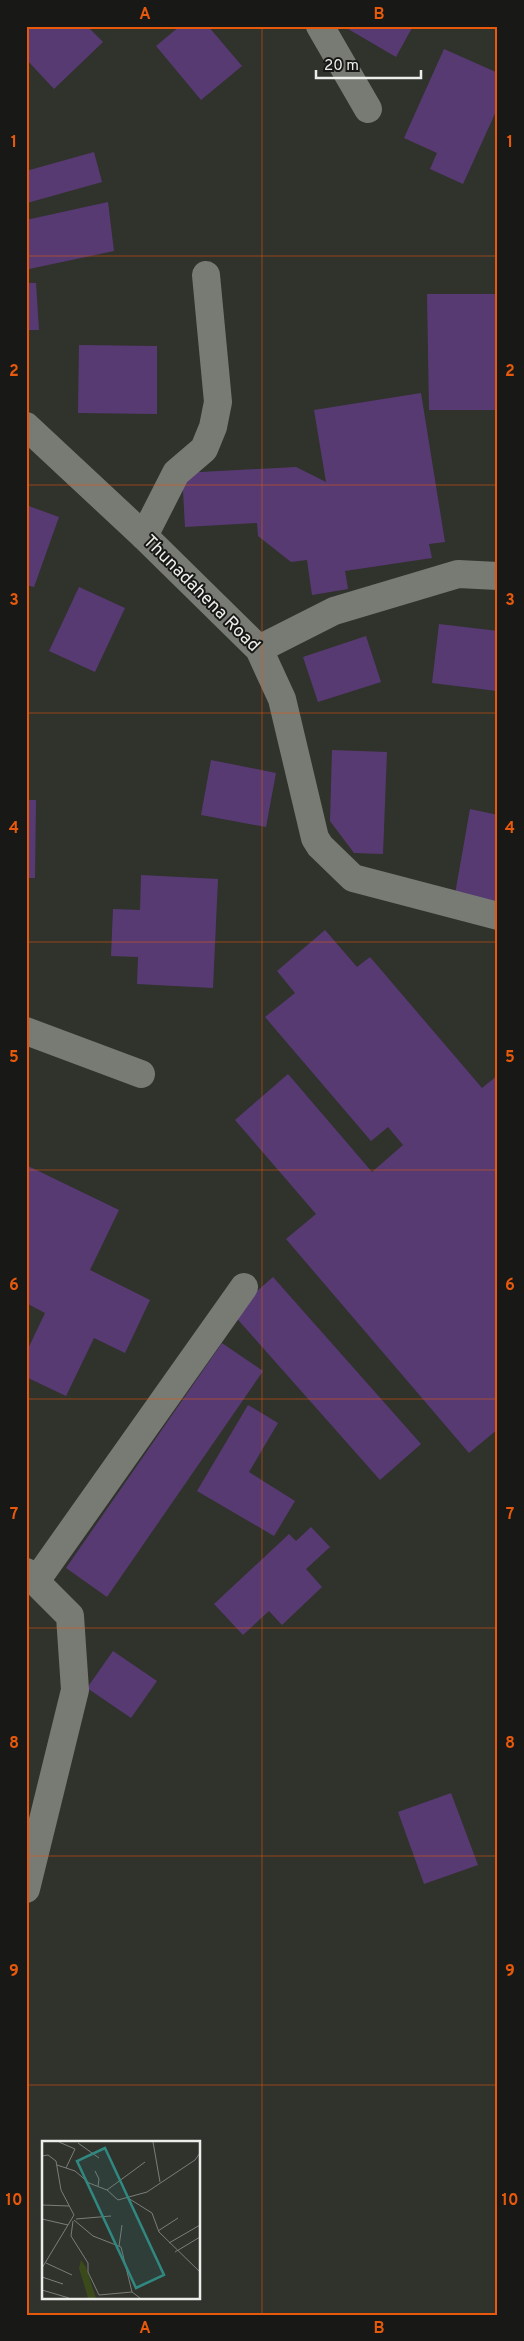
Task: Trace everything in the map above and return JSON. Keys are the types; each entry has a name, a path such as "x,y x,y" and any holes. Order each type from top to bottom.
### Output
{"street":[{"path":"320,26 368,109"},
{"path":"144,536 176,473 204,450 213,427 218,402 206,275"},
{"name":"Thunadahena Road","path":"26,426 144,536 259,649 282,699 314,838 320,846 353,878 498,916"},
{"path":"259,649 334,611 458,574 498,576"},
{"path":"26,1031 141,1074"},
{"path":"26,1889 75,1690 70,1616 31,1577 244,1287"}],"building":[{"path":"26,26 87,26 103,42 54,89 26,59"},
{"path":"180,26 208,26 242,66 201,100 156,46"},
{"path":"343,26 413,26 396,57"},
{"path":"444,49 498,73 498,107 463,184 430,169 437,153 404,138"},
{"path":"94,152 102,182 27,203 26,171"},
{"path":"108,202 114,251 29,269 26,259 26,220"},
{"path":"26,283 36,283 39,330 26,330"},
{"path":"427,294 495,294 496,410 429,410"},
{"path":"79,345 157,346 157,414 78,413"},
{"path":"421,393 445,542 429,544 432,558 345,571 348,589 312,595 307,560 291,562 258,536 257,523 185,527 182,473 296,467 326,482 314,410"},
{"path":"26,505 59,517 34,587 26,585"},
{"path":"79,587 125,608 95,672 49,651"},
{"path":"439,624 498,631 497,691 432,683"},
{"path":"366,636 381,682 318,702 303,657"},
{"path":"332,750 387,752 383,854 354,853 330,821"},
{"path":"211,760 276,773 266,827 201,815"},
{"path":"26,800 36,800 35,878 26,878"},
{"path":"470,809 498,815 498,902 455,894"},
{"path":"141,875 218,879 213,988 137,984 138,957 111,956 113,909 140,910"},
{"path":"325,930 357,967 370,957 482,1088 498,1075 498,1429 469,1453 286,1239 316,1214 235,1120 288,1074 372,1172 403,1145 388,1127 371,1141 265,1017 295,993 277,971"},
{"path":"26,1165 119,1210 90,1270 150,1300 125,1353 94,1338 66,1396 26,1377 26,1353 45,1313 26,1303"},
{"path":"273,1277 421,1444 380,1480 232,1313"},
{"path":"222,1343 263,1371 107,1597 66,1568"},
{"path":"248,1405 278,1423 249,1472 295,1501 274,1536 197,1491"},
{"path":"311,1527 330,1547 306,1569 322,1587 282,1625 269,1611 243,1635 214,1604 289,1534 296,1541"},
{"path":"113,1651 157,1681 131,1718 87,1688"},
{"path":"451,1793 478,1865 424,1884 398,1812"}]}
